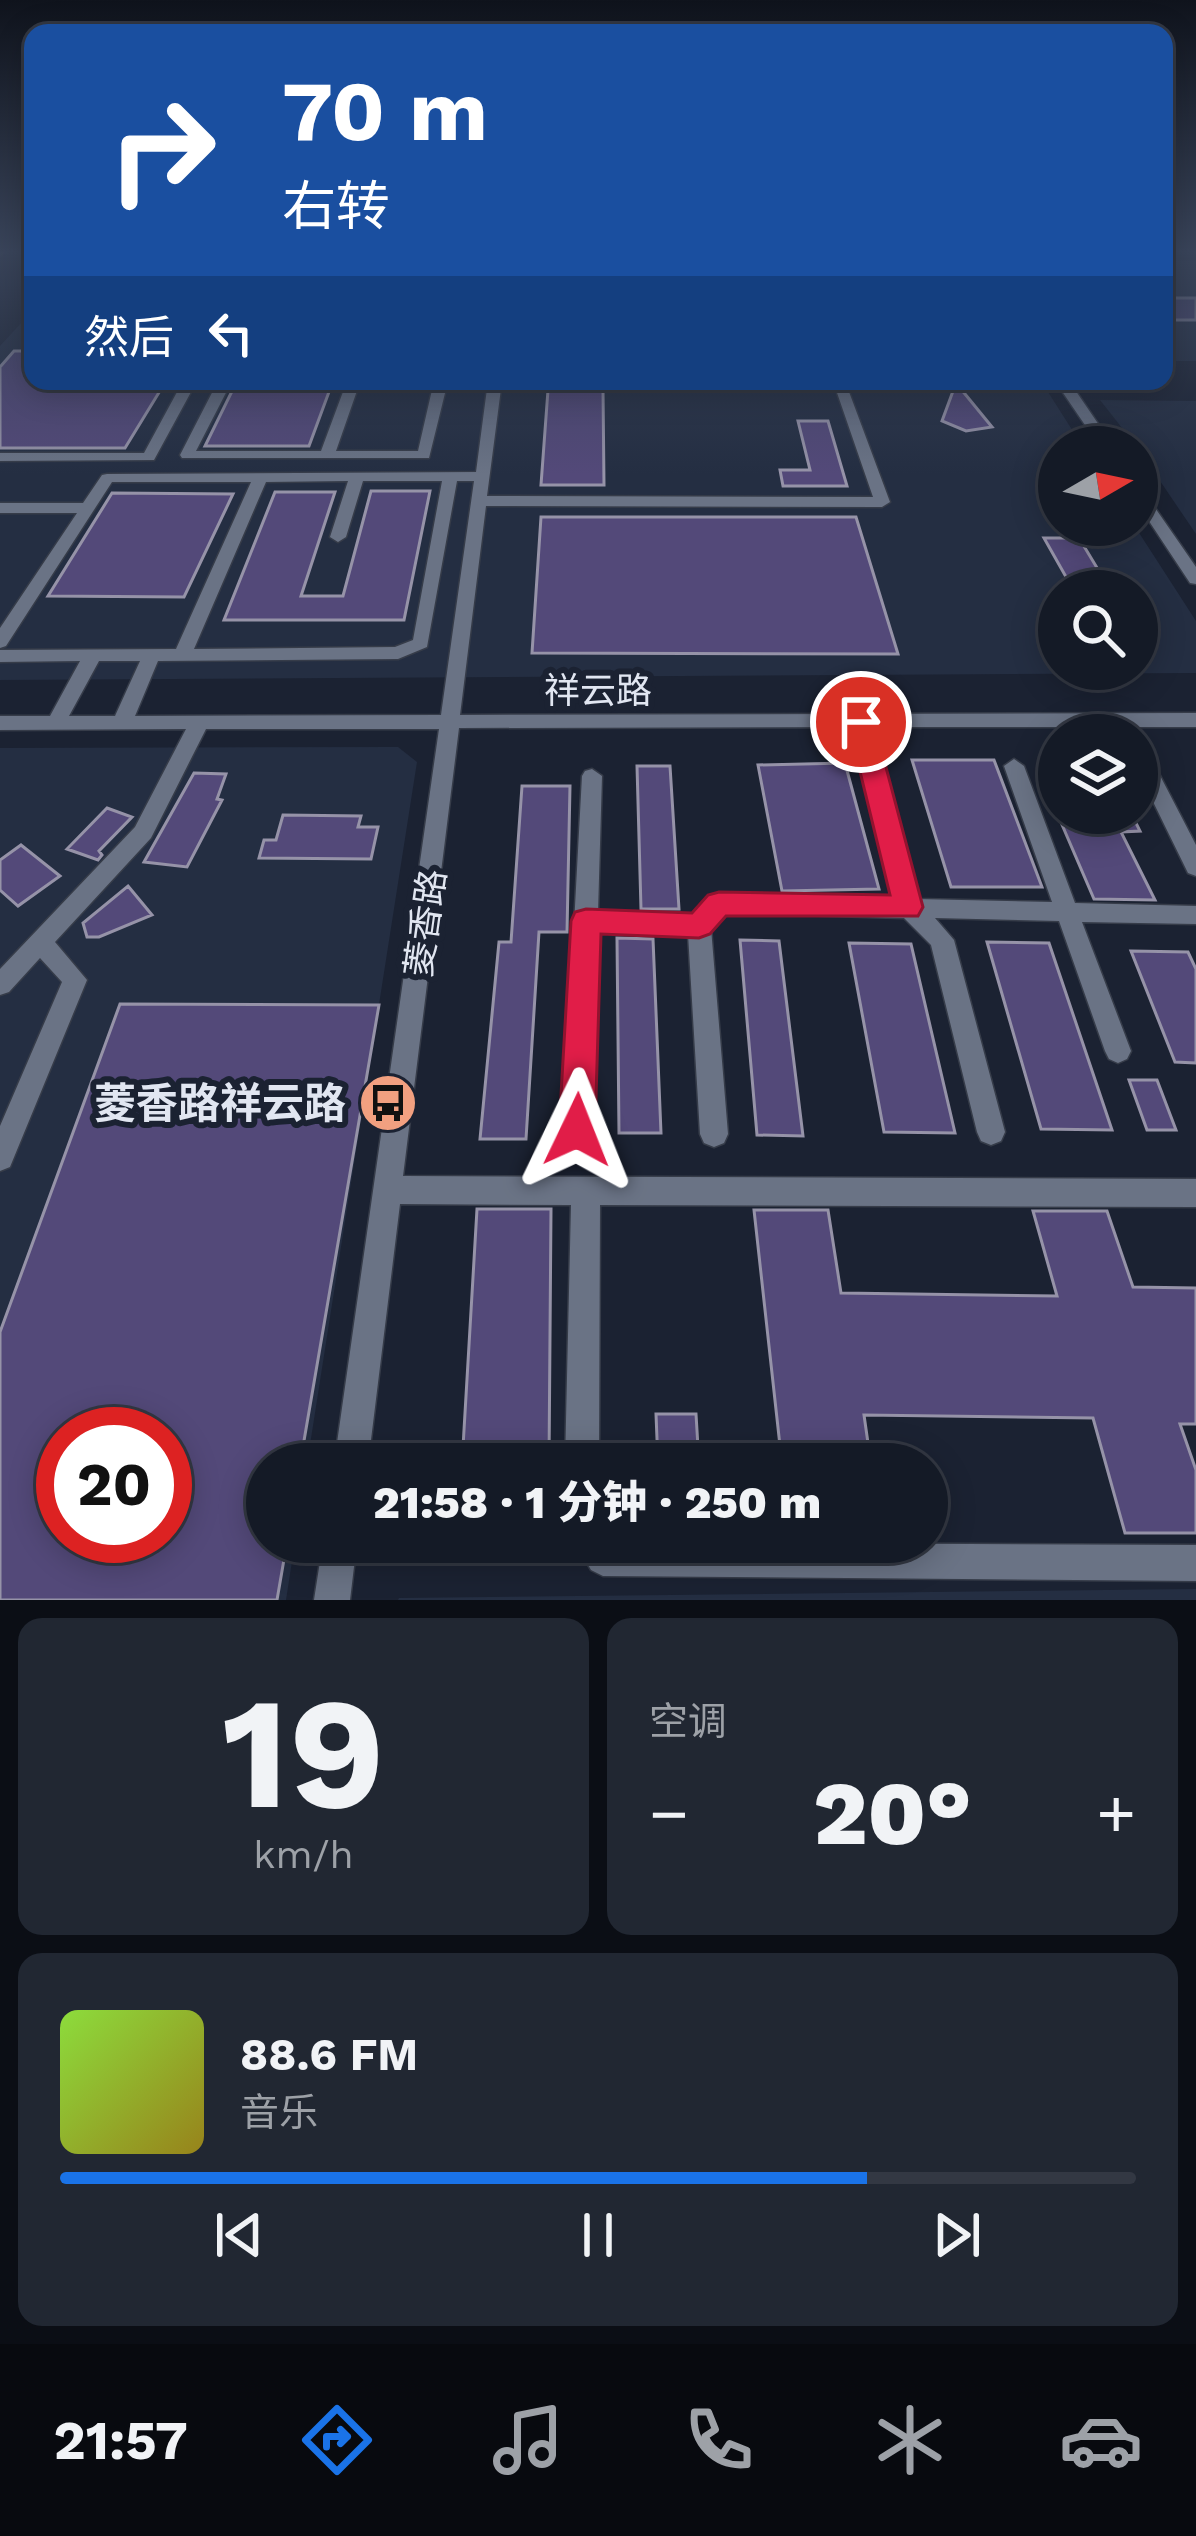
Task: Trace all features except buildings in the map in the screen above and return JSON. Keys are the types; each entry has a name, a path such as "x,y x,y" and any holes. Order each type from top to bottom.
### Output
{"street":[{"path":"0,457 149,457 185,390"},
{"path":"220,390 187,455 424,454 439,390"},
{"path":"327,454 351,390"},
{"name":"菱香路","path":"354,1443 494,390"},
{"path":"0,641 107,478 450,476 483,489 882,502 843,390"},
{"path":"1068,390 1093,426"},
{"path":"183,654 261,476"},
{"path":"338,537 357,476"},
{"path":"0,656 412,650 421,643 450,476"},
{"path":"0,508 84,508"},
{"path":"1158,523 1196,579"},
{"path":"122,723 152,654"},
{"path":"56,723 93,655"},
{"name":"祥云路","path":"0,723 1196,720"},
{"path":"861,722 908,907 942,940 992,1132"},
{"path":"0,985 143,832 199,723"},
{"path":"1014,766 1118,1051"},
{"path":"577,1130 592,776"},
{"path":"1158,791 1196,867"},
{"path":"714,1134 699,925 719,904 1196,915"},
{"path":"586,921 699,925"},
{"path":"0,1158 75,980 42,943"},
{"path":"388,1190 1196,1193"},
{"path":"582,1443 586,1192"},
{"path":"948,1561 1196,1563"},
{"path":"332,1600 337,1563"}],"shaded area":[{"path":"24,325 24,390 1047,390 1070,426 1038,426 1038,546 1148,546 1196,621 1196,673 1158,673 1158,570 1038,570 1038,674 0,680 0,346"},
{"path":"1173,325 1196,325 1196,361 1173,361"},
{"path":"1100,400 1196,401 1196,534 1158,478 1158,426 1120,426"},
{"path":"398,747 417,762 310,1443 246,1443 246,1563 292,1563 286,1600 0,1600 0,748"},
{"path":"1196,1589 1196,1600 398,1600 399,1598"}],"place":[{"name":"菱香路祥云路","path":"388,1103"}],"route":[{"path":"577,1130 586,921 699,925 719,904 908,907 861,722"}]}
